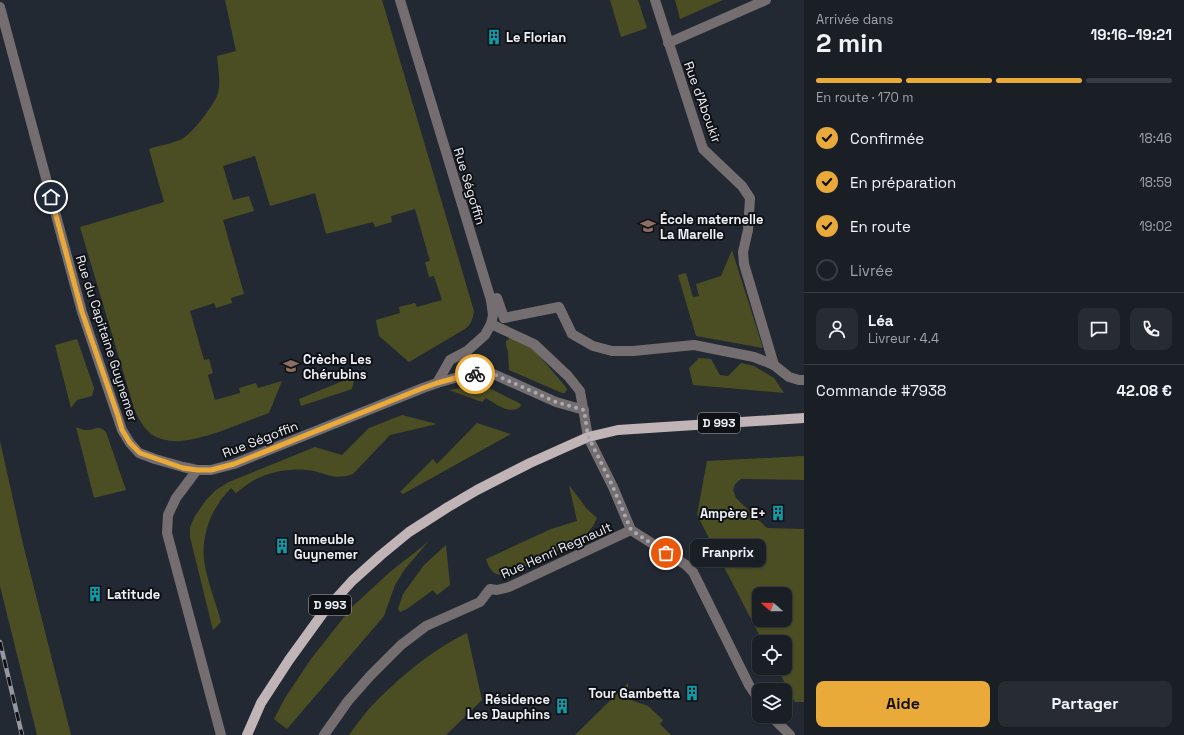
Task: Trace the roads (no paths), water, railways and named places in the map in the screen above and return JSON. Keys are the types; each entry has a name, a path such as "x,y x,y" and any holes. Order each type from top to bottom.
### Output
{"main road":[{"name":"D 993","path":"247,735 265,697 288,660 323,613 352,581 381,554 409,532 448,506 523,467 588,436 618,430 804,418"}],"street":[{"name":"Rue Ségoffin","path":"400,0 491,300 493,315 491,324"},
{"name":"Rue d'Aboukir","path":"655,0 704,149 742,186 750,198 748,230 743,252 744,264 774,365"},
{"path":"668,43 766,0"},
{"name":"Rue du Capitaine Guynemer","path":"0,7 82,312 122,430 130,443 140,453 183,468 197,470"},
{"path":"491,300 497,298 504,318 559,307 572,334 593,346 612,351 633,351 694,345 754,357 774,365 789,377 801,380"},
{"path":"437,383 450,360 474,346 485,335 491,324"},
{"name":"Rue Henri Regnault","path":"491,324 534,344 568,376 580,391 588,436 613,487 631,530 686,565 693,572 752,690"},
{"name":"Rue Ségoffin","path":"197,470 211,470 234,464 437,383 470,374 491,373 556,402 584,410"},
{"path":"197,470 176,498 168,515 167,533 221,735"},
{"name":"Rue Henri Regnault","path":"324,735 348,701 370,676 401,645 426,626 480,602 490,589 497,590 509,587 631,530"},
{"path":"778,723 790,735"}],"railway":[{"path":"0,642 22,735"}],"place":[{"name":"Le Florian","path":"494,37"},
{"name":"École maternelle La Marelle","path":"648,226"},
{"name":"Crèche Les Chérubins","path":"291,366"},
{"name":"Ampère E+","path":"778,513"},
{"name":"Immeuble Guynemer","path":"282,546"},
{"name":"Franprix","path":"666,553"},
{"name":"Latitude","path":"95,594"},
{"name":"Tour Gambetta","path":"692,693"},
{"name":"Résidence Les Dauphins","path":"562,706"}]}
